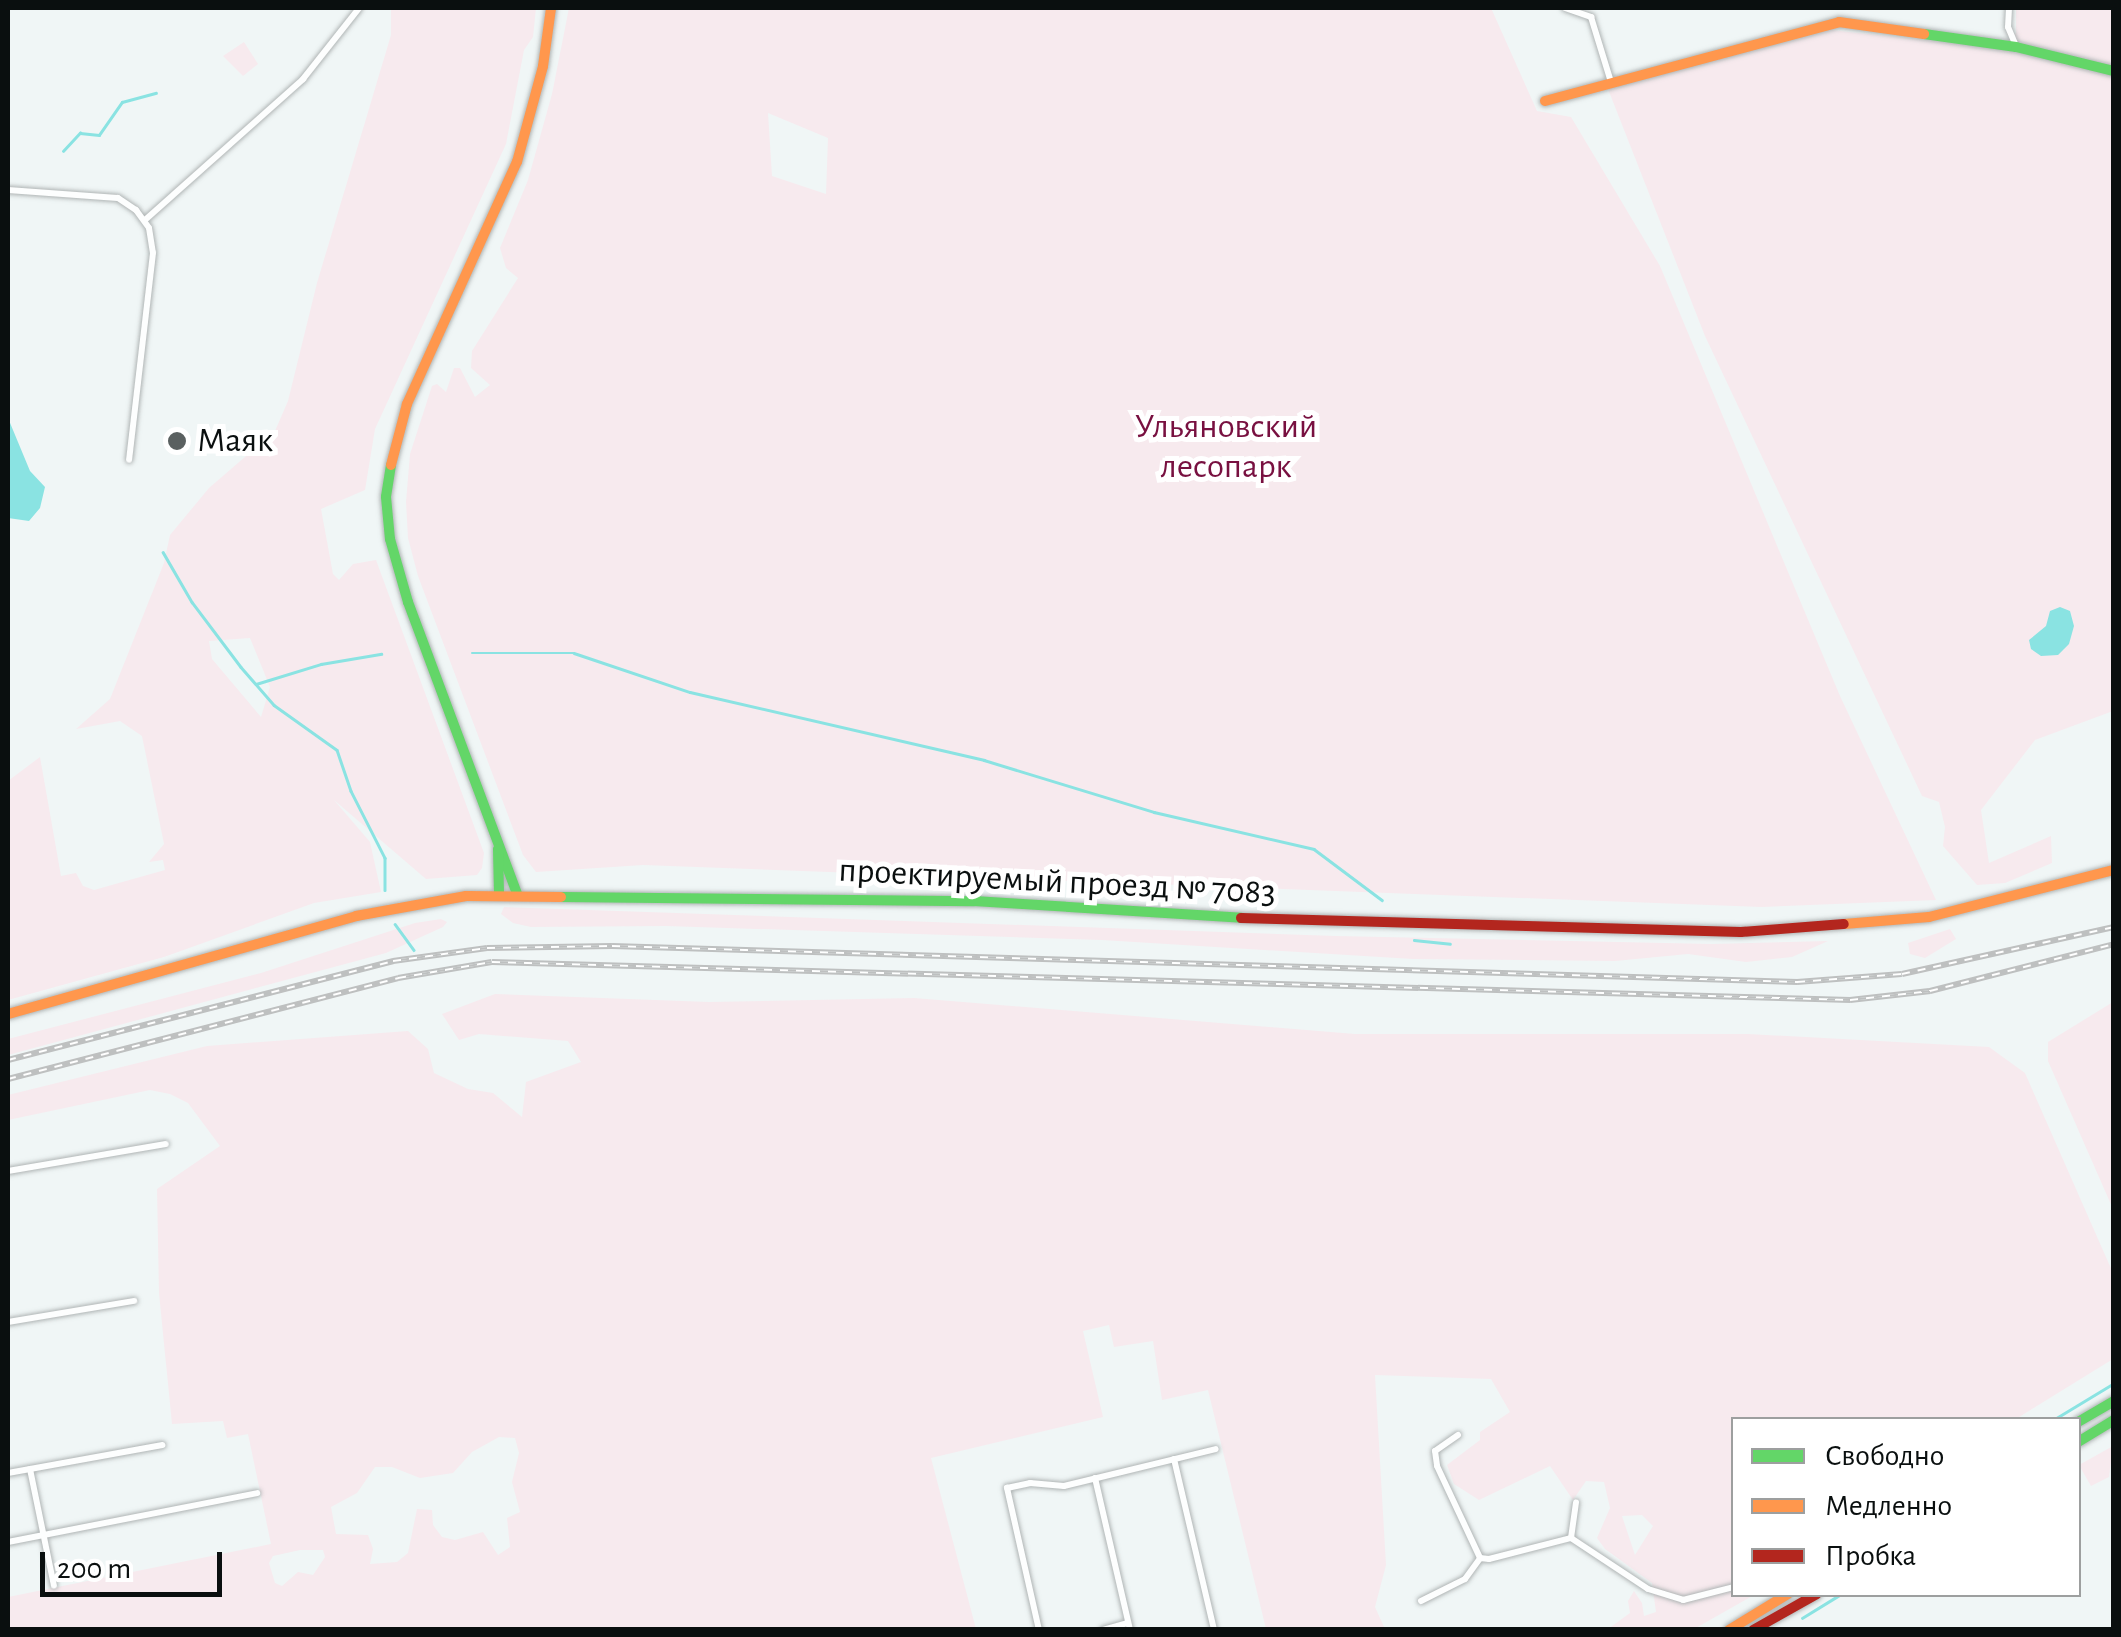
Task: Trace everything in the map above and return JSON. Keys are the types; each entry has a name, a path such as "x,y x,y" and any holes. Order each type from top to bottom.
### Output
{"main road":[{"path":"518,894 398,570 390,539 387,486 406,404 517,162 543,66 552,8"},
{"path":"1545,101 1839,22 2016,47 2114,71"},
{"path":"497,842 500,894"},
{"name":"проектируемый проезд № 7083","path":"8,1014 395,906 500,894 974,901 1297,921 1741,932 1929,917 2114,870"},
{"path":"2081,1420 2114,1401"},
{"path":"2081,1440 2114,1420"},
{"path":"1729,1630 1781,1597"},
{"path":"1754,1630 1812,1597"}],"street":[{"path":"1566,8 1590,17 1612,82"},
{"path":"2009,8 2008,28 2016,47"},
{"path":"145,220 303,79 356,9"},
{"path":"8,190 105,195 131,206 145,220 154,253 129,460"},
{"path":"8,1171 166,1144"},
{"path":"8,1322 134,1301"},
{"path":"1458,1435 1435,1451 1437,1466 1480,1558"},
{"path":"8,1473 162,1444"},
{"path":"1039,1630 1005,1492 1030,1483 1064,1486 1216,1450"},
{"path":"1174,1459 1214,1630"},
{"path":"30,1469 54,1586"},
{"path":"1095,1478 1129,1626 1102,1630"},
{"path":"8,1542 257,1493"},
{"path":"1571,1538 1576,1502"},
{"path":"1480,1558 1490,1559 1571,1538 1648,1589 1683,1600 1731,1588"},
{"path":"1421,1601 1464,1579 1480,1558"}],"green space":[{"path":"391,8 536,8 533,37 524,50 506,144 375,429 365,490 321,509 333,574 339,580 353,564 376,560 484,853 482,868 477,875 426,879 334,800 370,842 381,892 314,903 164,957 8,1000 8,781 40,757 61,876 76,873 83,886 94,890 165,870 163,860 149,862 164,844 142,736 120,721 76,729 110,699 164,563 170,535 209,488 275,431 288,401 317,283 391,35","holes":["250,638 270,687 261,717 212,659 209,641"]},
{"name":"Ульяновский лесопарк","path":"569,8 1491,8 1537,111 1571,117 1660,266 1840,696 1936,900 1762,907 643,865 536,872 523,855 418,576 408,538 406,502 410,454 432,386 437,384 446,392 454,368 460,368 475,397 490,385 471,368 472,351 518,278 506,268 500,248 528,180 552,94","holes":["768,113 828,138 826,194 772,176"]},
{"path":"2016,8 2113,8 2113,711 2035,740 1981,810 1989,863 2051,836 2052,863 2005,883 1977,885 1943,846 1945,827 1939,802 1922,796 1705,336 1608,89 1831,30 2000,48 2016,33"},
{"path":"244,42 258,64 243,76 223,56"},
{"path":"504,907 1336,936 1713,944 1828,941 1792,957 1746,962 1688,954 1615,961 1413,959 1102,940 666,926 531,927 513,923 501,914"},
{"path":"441,919 447,922 443,927 386,953 8,1055 8,1039 261,973 415,923"},
{"path":"1950,929 1956,939 1925,958 1910,954 1908,943"},
{"path":"495,994 709,1002 914,998 1355,1034 1748,1034 1989,1047 2025,1073 2113,1273 2113,1359 2019,1417 1731,1417 1731,1597 1750,1597 1694,1629 1608,1629 1630,1613 1628,1601 1634,1591 1644,1616 1656,1612 1652,1583 1605,1549 1597,1538 1610,1508 1604,1482 1586,1481 1573,1500 1550,1466 1479,1500 1454,1484 1447,1465 1480,1440 1480,1432 1510,1412 1491,1379 1375,1375 1386,1565 1375,1607 1385,1629 1266,1629 1208,1390 1162,1400 1153,1341 1114,1347 1109,1325 1083,1331 1103,1417 931,1458 976,1629 8,1629 8,1597 271,1544 248,1434 227,1438 223,1421 172,1424 159,1293 157,1189 220,1146 188,1103 170,1094 150,1090 8,1120 8,1095 207,1046 408,1031 428,1049 434,1073 468,1089 493,1093 522,1117 526,1082 581,1062 568,1041 479,1034 459,1040 442,1014","holes":["499,1437 515,1438 519,1453 512,1482 520,1512 507,1518 510,1547 498,1555 483,1532 455,1540 442,1537 433,1525 432,1510 417,1509 408,1553 397,1562 370,1564 373,1549 368,1535 336,1534 331,1507 357,1493 375,1467 392,1467 420,1478 453,1473 472,1452","1642,1515 1653,1526 1635,1555 1622,1516","323,1550 325,1557 313,1575 298,1572 282,1586 275,1583 269,1563 273,1556"]},
{"path":"2113,1002 2113,1209 2048,1061 2048,1042"},
{"path":"2113,1446 2109,1477 2091,1486 2081,1464"}],"water":[{"path":"8,418 30,471 45,487 40,508 29,521 8,518"},
{"path":"2060,607 2070,611 2074,626 2069,644 2058,655 2041,656 2031,649 2029,640 2046,626 2050,611"}],"waterway":[{"path":"63,151 80,133 99,135 122,102 156,93"},
{"path":"163,552 192,602 274,705 337,750 351,791 385,858 385,890"},
{"path":"472,653 574,653 690,692 984,760 1154,812 1314,849 1382,900"},
{"path":"256,684 321,664 381,654"},
{"path":"395,924 414,950"},
{"path":"1414,940 1450,944"},
{"path":"2058,1417 2114,1383"},
{"path":"1802,1618 1836,1597"}],"railway":[{"path":"8,1060 393,961 487,948 612,946 1797,982 1902,974 2114,927"},
{"path":"8,1079 398,978 492,962 1850,1000 1930,991 2114,944"}],"traffic: fast":[{"path":"1924,34 2016,47 2114,71"},
{"path":"391,465 386,497 390,539 408,602 517,894"},
{"path":"498,849 499,894"},
{"path":"561,897 974,901 1241,918"},
{"path":"2081,1420 2114,1401"},
{"path":"2081,1440 2114,1420"}],"traffic: slow":[{"path":"391,465 407,404 517,162 543,66 551,8"},
{"path":"1545,101 1839,22 1924,34"},
{"path":"1844,924 1929,917 2114,870"},
{"path":"8,1014 356,916 466,896 561,897"},
{"path":"1729,1630 1783,1597"}],"traffic: jam":[{"path":"1241,918 1741,932 1844,924"},
{"path":"1753,1630 1812,1597"}],"place":[{"name":"Маяк","path":"177,441"}]}
